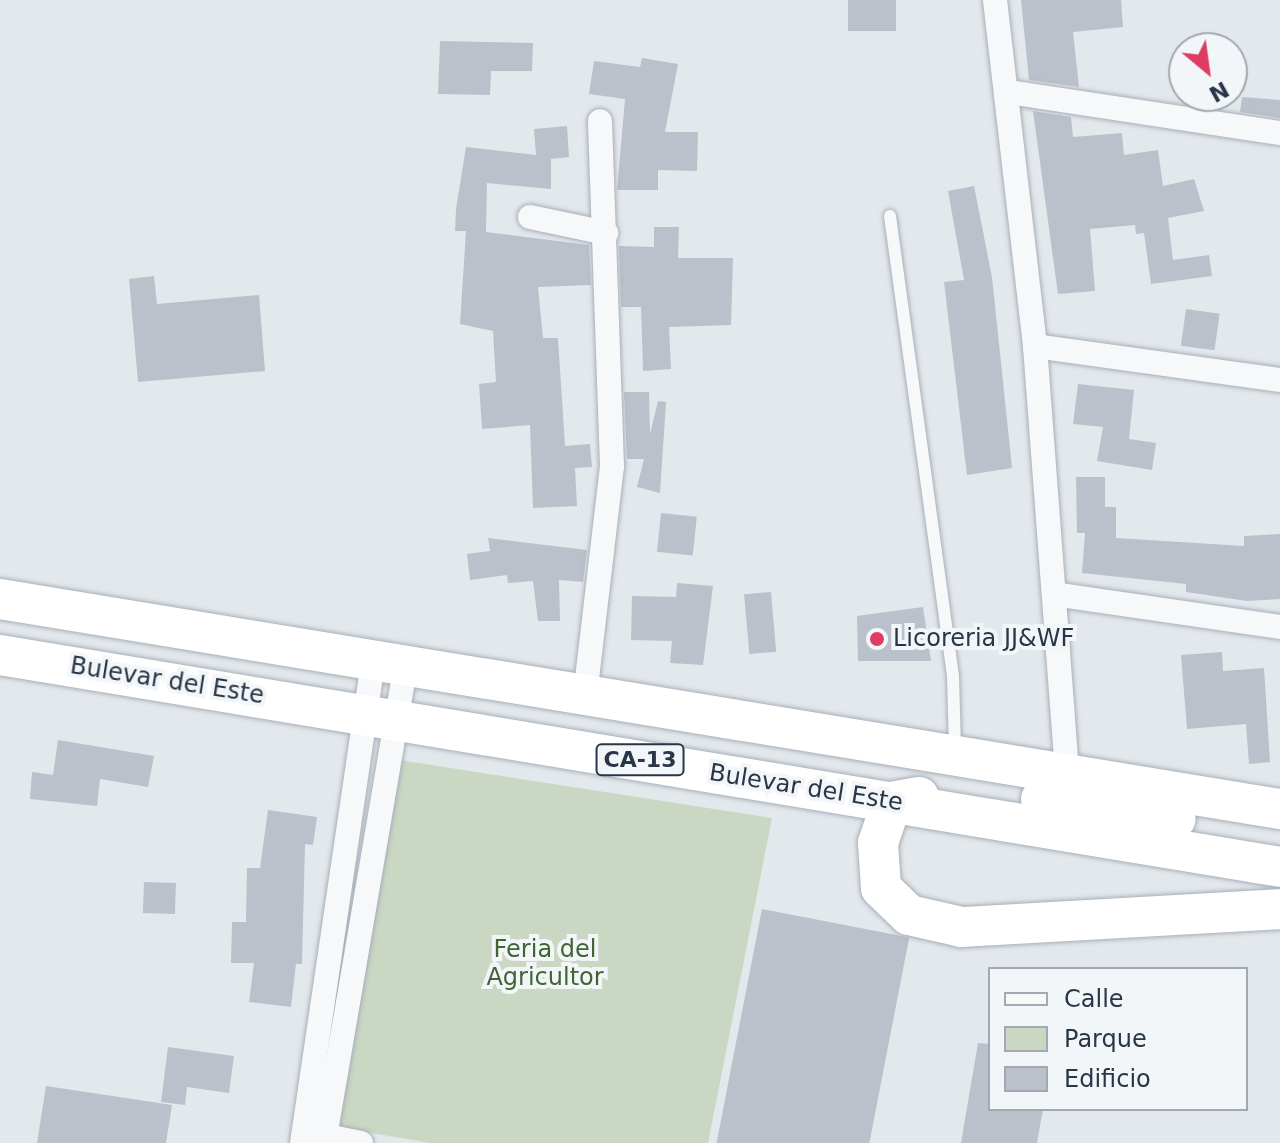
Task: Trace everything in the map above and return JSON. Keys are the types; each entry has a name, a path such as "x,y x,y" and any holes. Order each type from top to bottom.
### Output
{"highway":[{"name":"CA-13","path":"0,599 1265,807"},
{"name":"Bulevar del Este","path":"0,655 1280,867"},
{"path":"1265,807 1180,820 965,788 892,802 878,843 881,888 909,915 962,927 1280,909"}],"street":[{"path":"995,0 1035,346 1067,774"},
{"path":"1008,92 1280,133"},
{"path":"585,696 612,466 600,121"},
{"path":"530,217 606,233"},
{"path":"1035,346 1280,380"},
{"path":"1054,594 1280,627"},
{"path":"361,1143 314,1139 389,665"}],"lane":[{"path":"890,216 953,676 955,756"}],"green space":[{"name":"Feria del Agricultor","path":"399,760 772,818 708,1143 430,1143 336,1127"}],"building":[{"path":"848,0 896,0 896,31 848,31"},
{"path":"1021,0 1121,0 1123,27 1073,32 1079,87 1029,80"},
{"path":"440,41 533,43 532,71 491,71 490,95 438,94"},
{"path":"642,58 678,64 665,132 698,132 697,171 658,170 658,190 617,190 625,99 589,94 594,61 640,67"},
{"path":"1248,97 1280,100 1280,118 1240,112 1248,112"},
{"path":"1033,111 1071,117 1073,137 1122,133 1124,155 1158,150 1163,186 1194,179 1204,211 1168,218 1173,260 1209,255 1212,276 1151,284 1144,233 1136,234 1135,225 1090,229 1095,291 1058,294"},
{"path":"567,126 569,157 551,159 551,189 487,183 486,232 589,245 591,285 538,287 543,338 558,338 565,446 590,444 592,467 575,468 577,506 533,508 530,425 482,429 479,384 496,382 493,331 460,324 466,231 455,231 456,209 466,147 536,155 534,129"},
{"path":"974,186 992,277 1012,468 967,475 944,282 964,280 948,191"},
{"path":"654,227 679,227 678,258 733,258 731,325 669,327 671,369 643,371 641,307 621,307 619,246 654,247"},
{"path":"154,276 157,304 259,295 265,371 138,382 129,279"},
{"path":"1186,309 1220,314 1215,350 1181,346"},
{"path":"1078,384 1134,390 1129,439 1156,443 1152,470 1097,461 1103,427 1073,424"},
{"path":"624,392 649,392 650,434 658,401 666,402 660,493 637,487 644,459 627,459"},
{"path":"1076,477 1105,477 1105,507 1116,507 1116,538 1244,546 1244,536 1280,534 1280,599 1247,601 1186,592 1186,584 1082,573 1085,533 1077,533"},
{"path":"661,513 697,517 693,556 657,552"},
{"path":"488,538 587,550 583,582 559,580 560,621 538,621 533,581 508,583 507,575 470,580 467,554 490,551"},
{"path":"677,583 713,586 703,665 670,663 672,641 631,640 632,596 676,597"},
{"path":"771,592 776,652 749,654 744,594"},
{"path":"923,607 931,661 858,661 857,616"},
{"path":"1222,652 1223,671 1264,668 1270,762 1249,764 1246,724 1187,729 1181,655"},
{"path":"58,740 154,756 148,787 100,779 97,806 30,799 32,772 53,775"},
{"path":"268,810 317,817 313,845 305,844 302,964 296,964 291,1007 249,1002 254,963 231,963 232,922 246,922 247,868 260,868"},
{"path":"144,882 176,883 175,914 143,913"},
{"path":"762,909 909,938 869,1143 717,1143"},
{"path":"978,1043 988,1044 988,1111 1043,1111 1037,1143 961,1143"},
{"path":"168,1047 234,1056 229,1093 187,1087 185,1105 161,1102"},
{"path":"46,1086 172,1105 166,1143 37,1143"}],"place":[{"name":"Licoreria JJ&WF","path":"877,639"}]}
